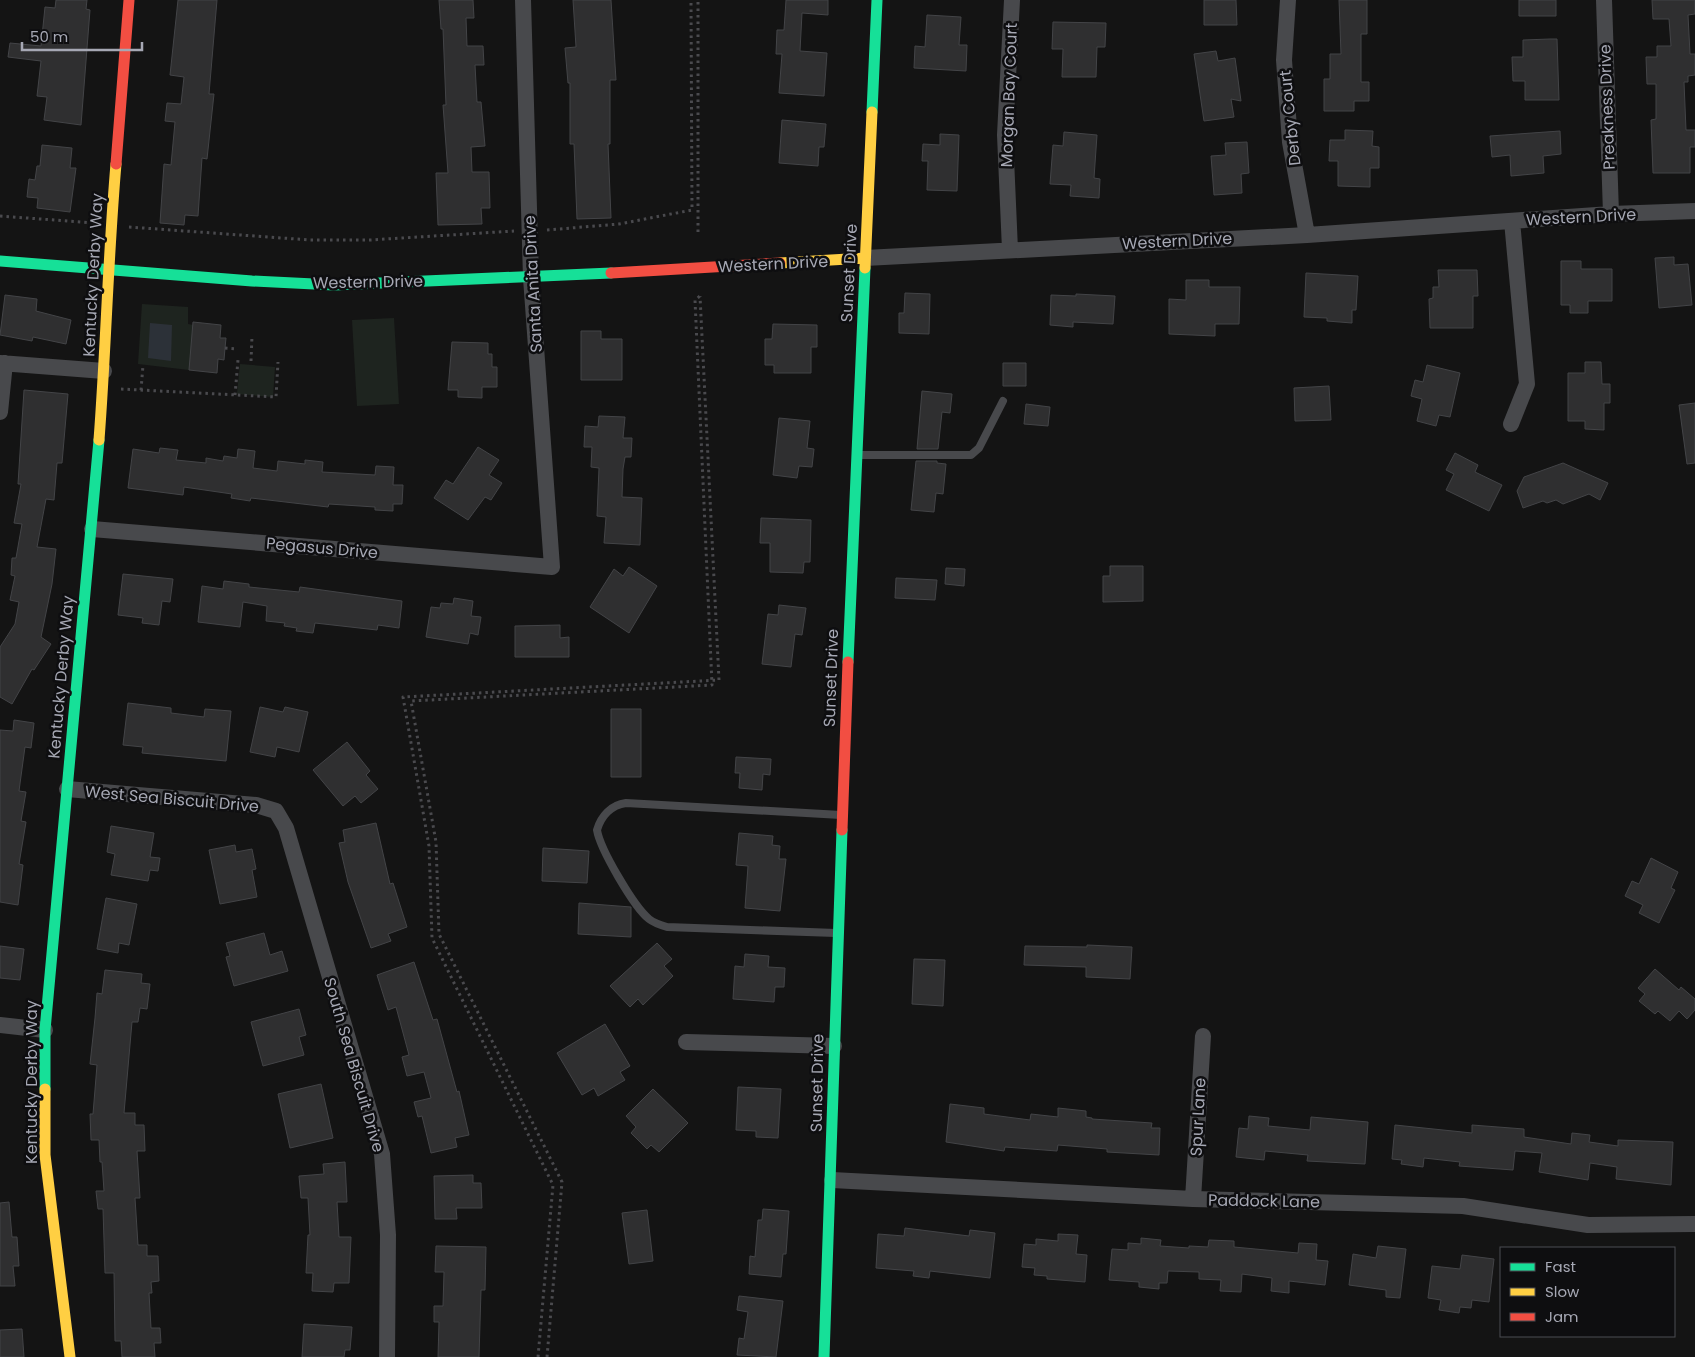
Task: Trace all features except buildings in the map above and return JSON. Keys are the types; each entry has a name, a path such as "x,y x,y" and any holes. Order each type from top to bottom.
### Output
{"street":[{"name":"Kentucky Derby Way","path":"70,1357 45,1154 44,1030 92,529 104,372 106,269 129,0"},
{"name":"Santa Anita Drive","path":"523,0 531,278 552,567"},
{"name":"Sunset Drive","path":"824,1357 832,1180 834,1046 842,815 877,0"},
{"name":"Morgan Bay Court","path":"1010,250 1005,135 1012,0"},
{"name":"Derby Court","path":"1288,0 1284,60 1290,142 1307,234"},
{"name":"Preakness Drive","path":"1604,0 1611,214"},
{"name":"Western Drive","path":"0,261 252,281 334,285 531,278 1307,234 1611,214 1695,211"},
{"path":"1512,221 1527,384 1512,424"},
{"path":"0,412 3,363 104,372"},
{"name":"Pegasus Drive","path":"92,529 552,567"},
{"name":"West Sea Biscuit Drive","path":"67,789 256,805 276,810"},
{"name":"South Sea Biscuit Drive","path":"276,810 286,828 382,1154 388,1235 387,1357"},
{"path":"0,1025 44,1030"},
{"name":"Spur Lane","path":"1193,1199 1203,1036"},
{"path":"686,1042 834,1046"},
{"name":"Paddock Lane","path":"832,1180 1193,1199 1463,1206 1588,1225 1695,1224"}],"lane":[{"path":"857,455 971,455 979,448 1003,401"},
{"path":"838,933 667,927 658,925 643,913 604,852 597,830 604,815 619,804 626,803 842,815"}],"path":[{"path":"546,230 619,224 692,210 691,0"},
{"path":"698,0 698,232"},
{"path":"0,216 99,224"},
{"path":"128,227 310,240 370,240 520,231"},
{"path":"538,1357 553,1185 432,938 430,846 402,697 712,681 718,680 700,296 695,300 712,681 712,685 411,701 436,842 439,934 562,1182 547,1357"},
{"path":"251,361 252,336"},
{"path":"225,348 238,349"},
{"path":"235,395 238,360"},
{"path":"121,389 276,398 278,362"},
{"path":"141,390 143,365"}],"shaded area":[{"path":"142,304 188,307 188,324 193,325 189,370 138,364"},
{"path":"394,318 399,404 357,406 352,320"},
{"path":"150,323 172,325 171,361 148,358"},
{"path":"240,364 275,367 273,397 237,394"}],"traffic: fast":[{"path":"872,112 877,0"},
{"path":"0,261 252,281 334,285 611,273"},
{"path":"848,662 865,268"},
{"path":"45,1089 45,1030 99,440"},
{"path":"824,1357 842,830"}],"traffic: slow":[{"path":"865,268 872,112"},
{"path":"99,440 116,164"},
{"path":"780,263 865,258"},
{"path":"45,1089 45,1155 70,1357"}],"traffic: jam":[{"path":"116,164 129,0"},
{"path":"611,273 780,263"},
{"path":"842,830 848,662"}]}
